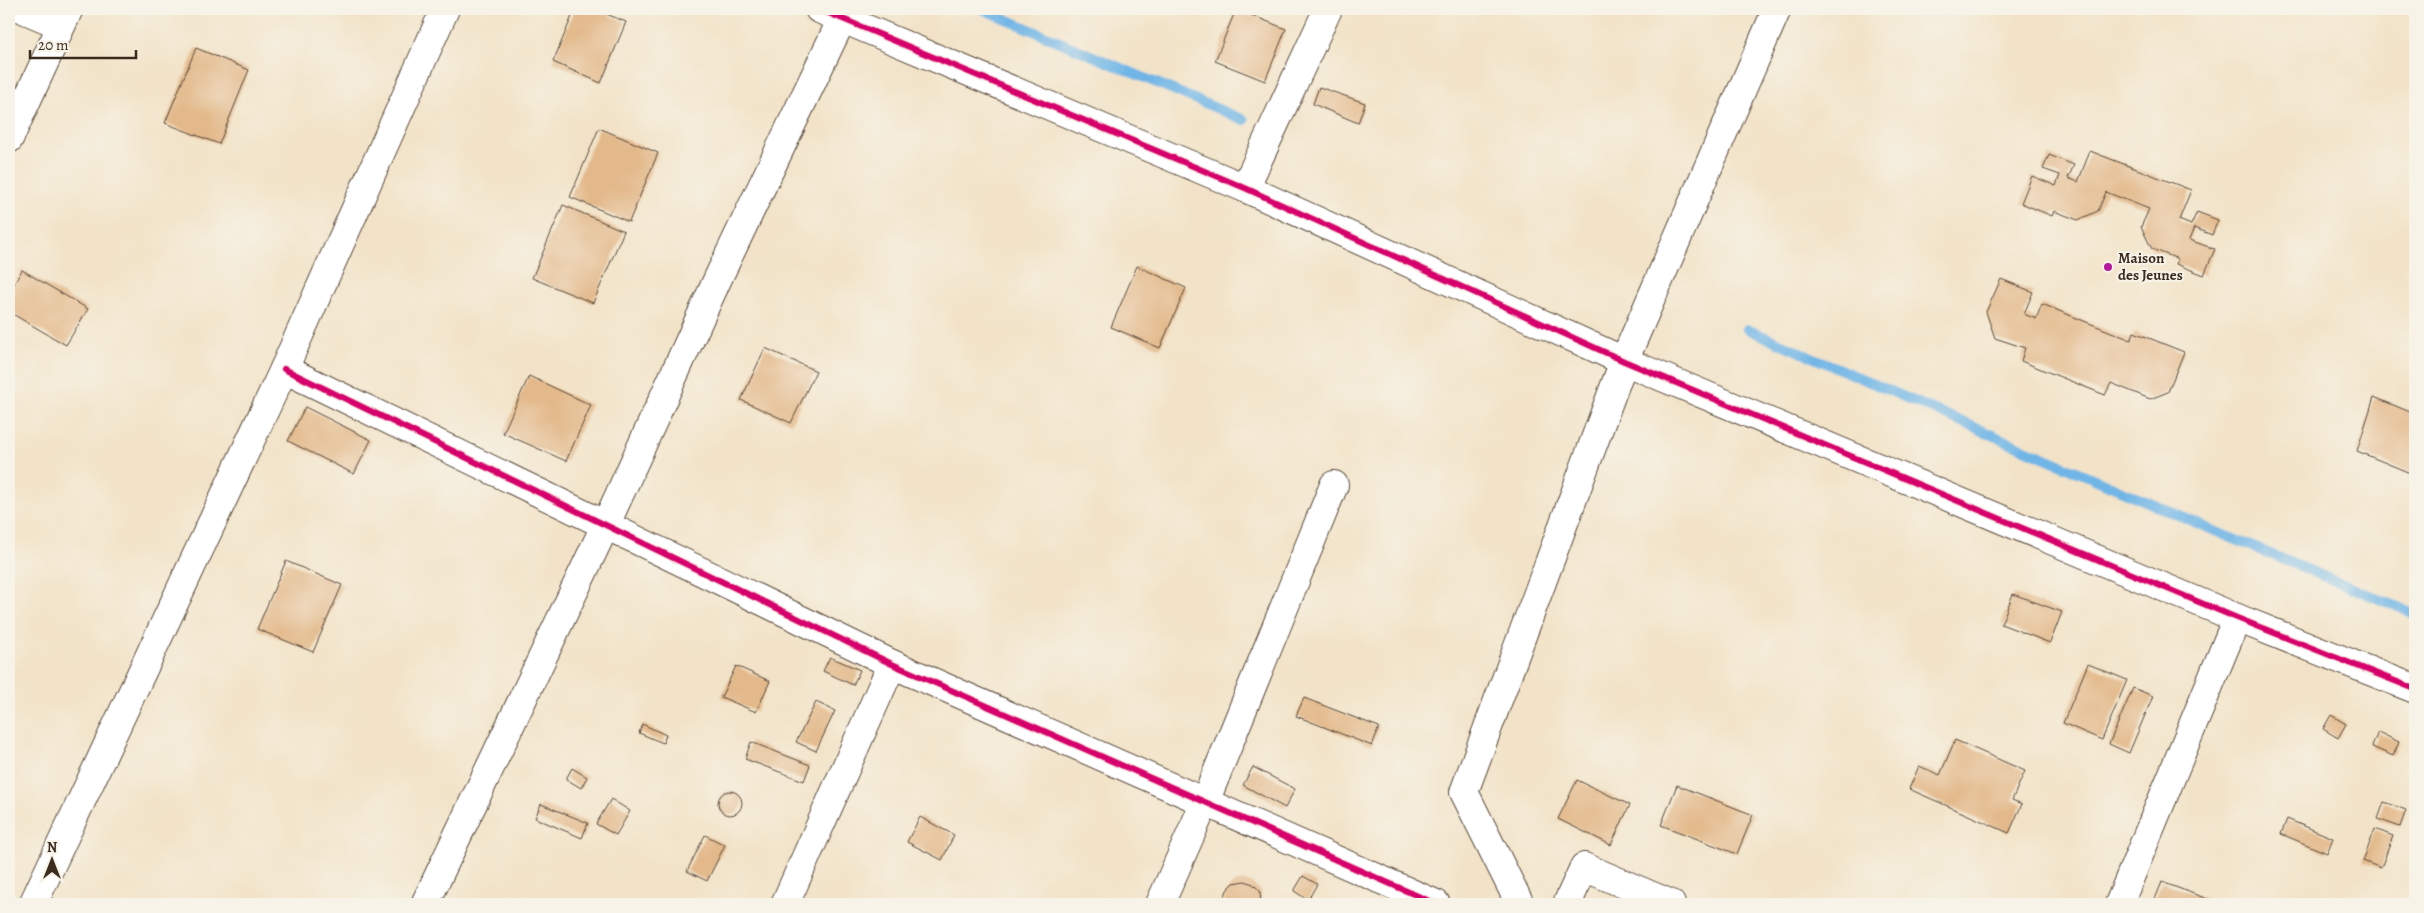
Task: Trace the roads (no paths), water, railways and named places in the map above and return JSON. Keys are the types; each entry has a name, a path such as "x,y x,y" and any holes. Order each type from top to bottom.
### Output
{"street":[{"path":"9,139 65,17 23,9"},
{"path":"33,904 284,369 445,9"},
{"path":"1244,188 1328,9"},
{"path":"1520,904 1464,792 1624,361 1777,9"},
{"path":"425,904 606,524 719,276 831,14 1244,188 1624,361 2237,618 2415,689"},
{"path":"284,369 892,664 1436,904"},
{"path":"1160,904 1206,802 1334,485"},
{"path":"2119,904 2237,618"},
{"path":"785,904 892,664"},
{"path":"1567,904 1584,867 1671,904"}],"waterway":[{"path":"982,9 1244,120"},
{"path":"1747,329 2224,535 2415,614"}],"place":[{"name":"Maison des Jeunes","path":"2108,267"}]}
